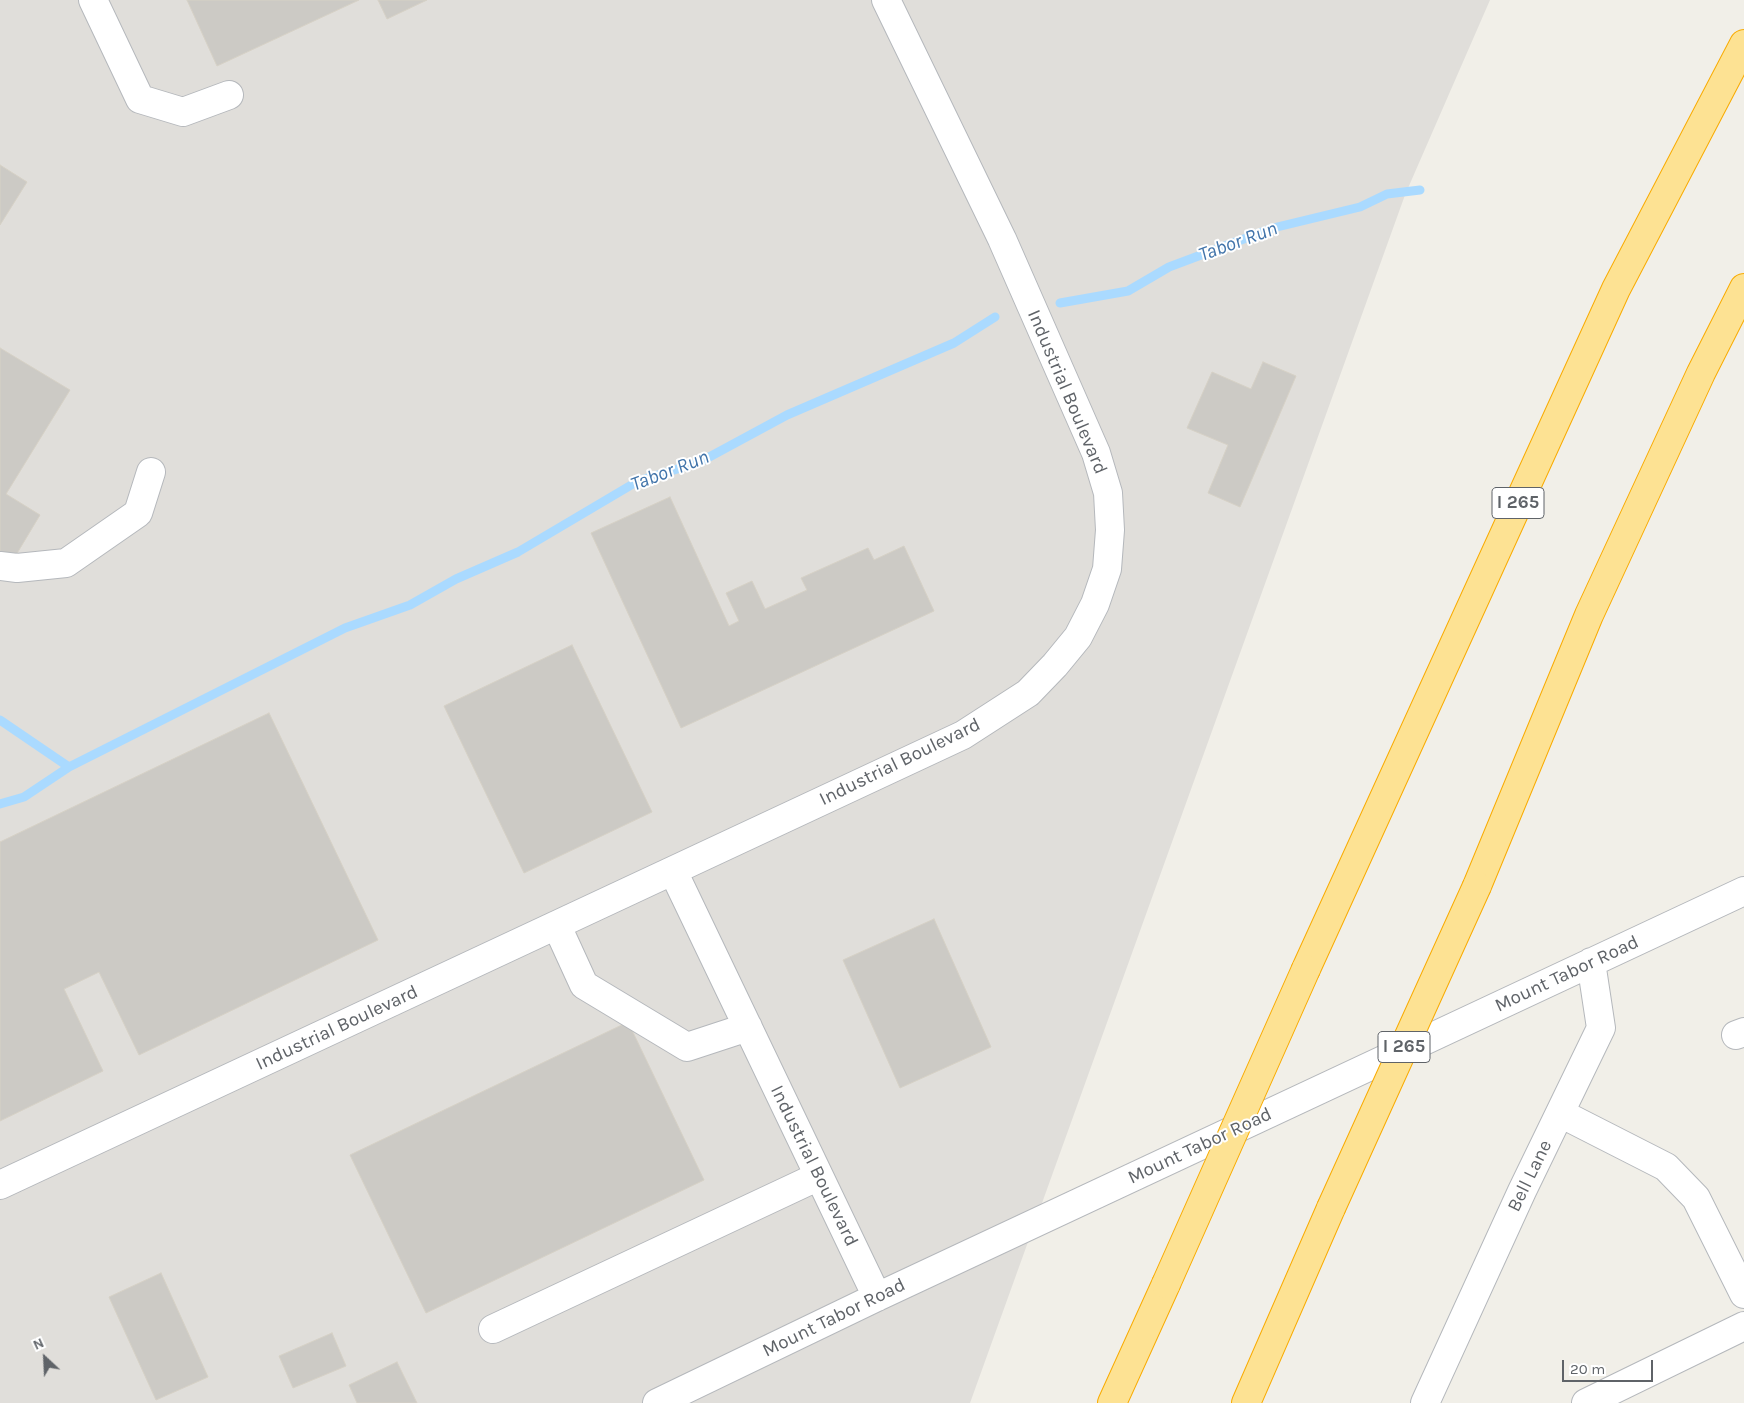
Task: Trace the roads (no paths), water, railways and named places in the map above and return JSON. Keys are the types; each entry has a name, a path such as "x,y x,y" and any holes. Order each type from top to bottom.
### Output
{"highway":[{"name":"I 265","path":"1112,1403 1306,969 1616,289 1744,44"},
{"name":"I 265","path":"1246,1403 1477,886 1589,615 1701,373 1744,288"}],"street":[{"path":"93,0 140,98 182,112 229,95"},
{"name":"Industrial Boulevard","path":"0,1185 963,735 1028,693 1055,666 1078,637 1095,604 1107,569 1110,530 1108,493 1096,453 1002,239 886,0"},
{"path":"0,566 17,568 66,563 138,513 151,472"},
{"name":"Industrial Boulevard","path":"673,871 877,1298"},
{"name":"Mount Tabor Road","path":"657,1403 1744,891"},
{"path":"557,926 584,985 687,1048 748,1028"},
{"name":"Bell Lane","path":"1433,1397 1560,1113 1602,1028 1591,962"},
{"path":"1560,1113 1666,1166 1696,1198 1744,1294"},
{"path":"493,1329 819,1176"},
{"path":"1586,1403 1744,1326"}],"waterway":[{"name":"Tabor Run","path":"1060,303 1128,291 1169,267 1273,228 1360,207 1387,194 1420,190"},
{"name":"Tabor Run","path":"0,804 24,797 69,767 345,628 410,605 456,579 518,552 638,481 700,462 787,415 954,343 995,317"},
{"path":"0,720 69,767"}]}
